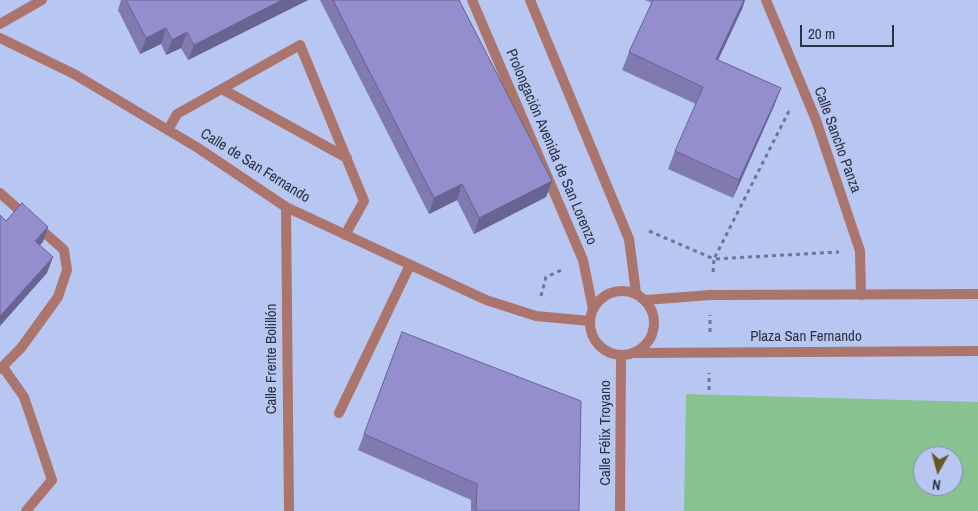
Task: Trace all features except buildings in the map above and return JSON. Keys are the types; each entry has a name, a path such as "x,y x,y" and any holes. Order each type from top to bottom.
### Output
{"street":[{"path":"0,24 42,0"},
{"name":"Prolongación Avenida de San Lorenzo","path":"472,0 583,260 593,309"},
{"path":"530,0 629,239 636,293"},
{"name":"Calle Sancho Panza","path":"766,0 816,120 860,251 861,295"},
{"name":"Calle de San Fernando","path":"0,38 74,74 198,148 286,207 486,300 536,316 590,322"},
{"path":"168,130 177,114 300,45 364,201 345,235"},
{"path":"222,89 346,158"},
{"path":"0,193 64,250 67,270 58,297 21,348 1,368 24,397 52,480 26,511"},
{"name":"Calle Frente Bolillón","path":"286,207 289,511"},
{"path":"339,413 410,265"},
{"path":"623,290 636,293 646,300 653,311 655,324 652,336 645,346 634,353 621,355 609,352 599,345 592,334 590,322 593,309 600,299 611,292 623,290"},
{"path":"646,300 710,295 978,294"},
{"name":"Plaza San Fernando","path":"634,353 978,351"},
{"name":"Calle Félix Troyano","path":"620,511 621,355"}],"path":[{"path":"802,86 714,259 860,251"}],"green space":[{"path":"686,394 978,402 978,511 684,511"}]}
